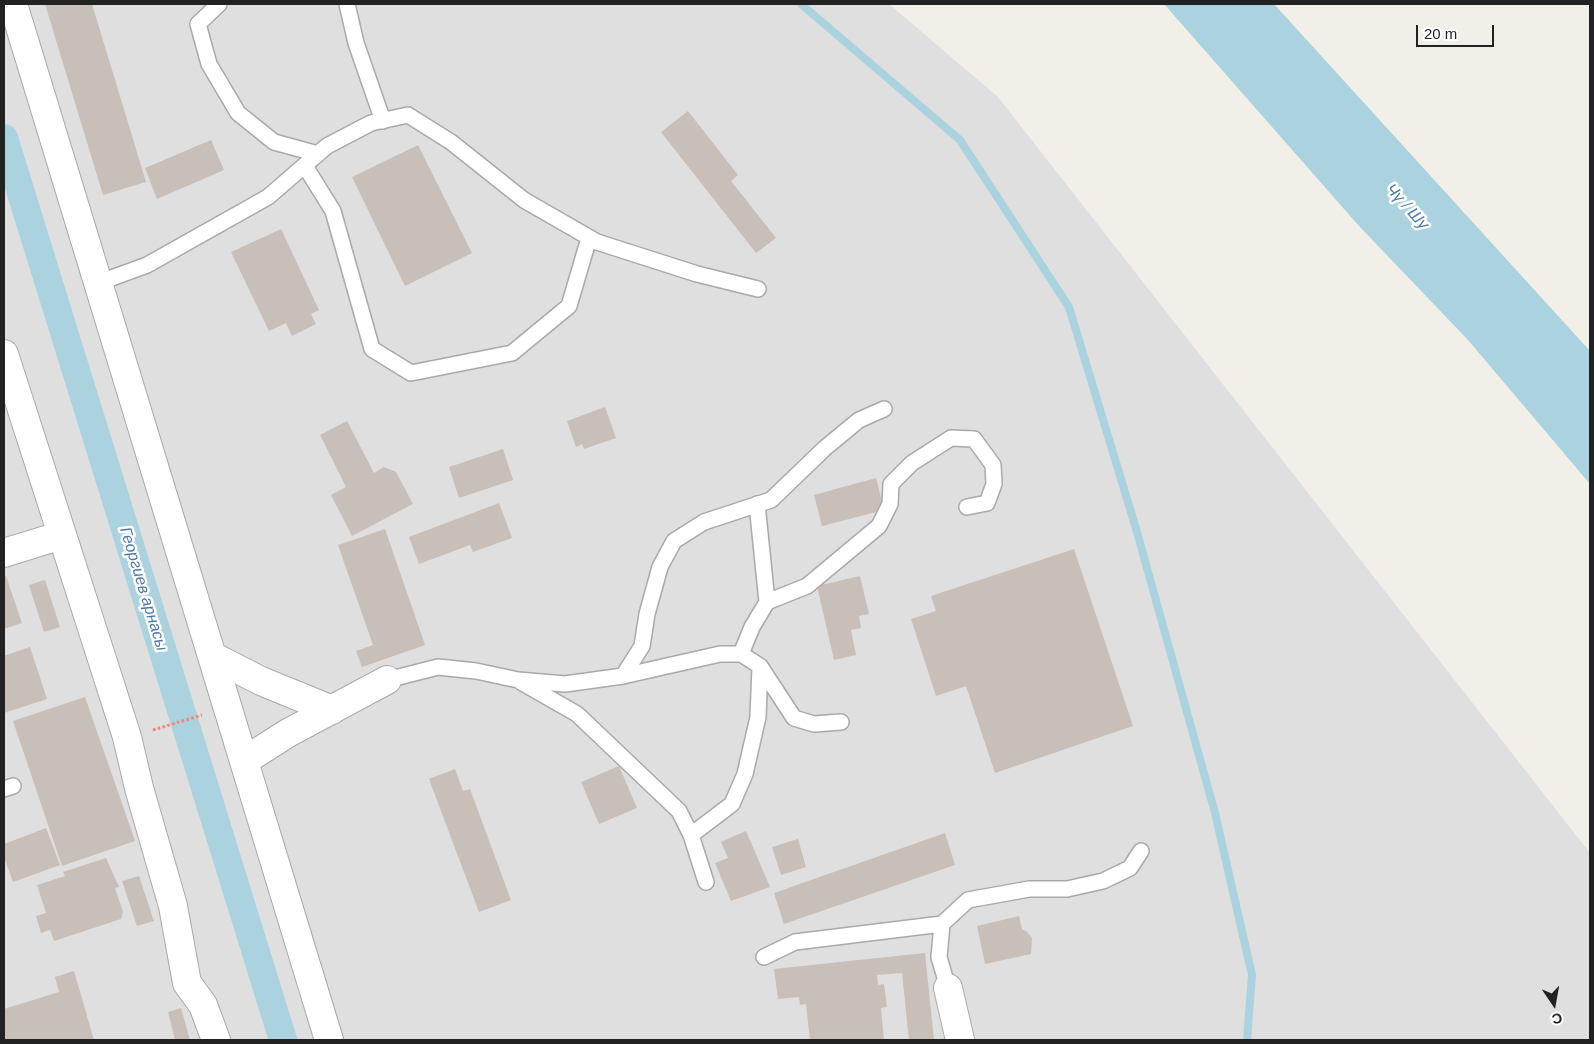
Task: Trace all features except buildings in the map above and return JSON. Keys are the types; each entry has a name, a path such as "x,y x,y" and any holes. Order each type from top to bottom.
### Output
{"street":[{"path":"13,4 329,1040"},
{"path":"4,354 126,737 173,906 187,983 203,1005 216,1040"},
{"path":"4,553 62,535"},
{"path":"212,656 261,681 332,710"},
{"path":"244,761 288,732 387,680"},
{"path":"948,988 960,1040"}],"lane":[{"path":"218,4 198,24 209,64 238,113 274,142 318,154"},
{"path":"347,4 356,43 383,121"},
{"path":"98,283 147,265 268,197 327,146 370,123 408,115 451,142 524,200 589,238 697,274 758,289"},
{"path":"305,166 334,211 372,349 411,372 512,352 569,306 589,238"},
{"path":"623,676 642,646 647,614 660,567 674,541 704,522 771,500 825,448 859,420 884,409"},
{"path":"767,602 807,586 879,526 890,504 891,484 912,463 951,438 974,439 993,465 994,484 987,503 967,508"},
{"path":"741,654 752,627 767,602 757,504"},
{"path":"387,680 438,667 476,671 518,680 565,684 623,676 720,654 741,654 760,666 794,718 814,724 841,722"},
{"path":"691,835 732,804 739,789 745,774 758,717 760,666"},
{"path":"518,680 577,714 679,811 691,835 706,882"},
{"path":"764,957 795,942 942,924 968,900 1029,889 1067,889 1103,882 1130,868 1141,851"},
{"path":"942,924 939,957 948,988"}],"path":[{"path":"126,737 227,708"}],"shaded area":[{"path":"4,4 889,4 998,97 1590,853 1590,1040 4,1040"}],"water":[{"name":"Чү / Шу","path":"1164,4 1274,4 1590,351 1590,484 1468,340 1359,226"}],"waterway":[{"path":"801,4 960,140 1069,307 1137,532 1215,813 1252,975 1247,1040"},
{"name":"Георгиев арнасы","path":"4,138 283,1040"}]}
